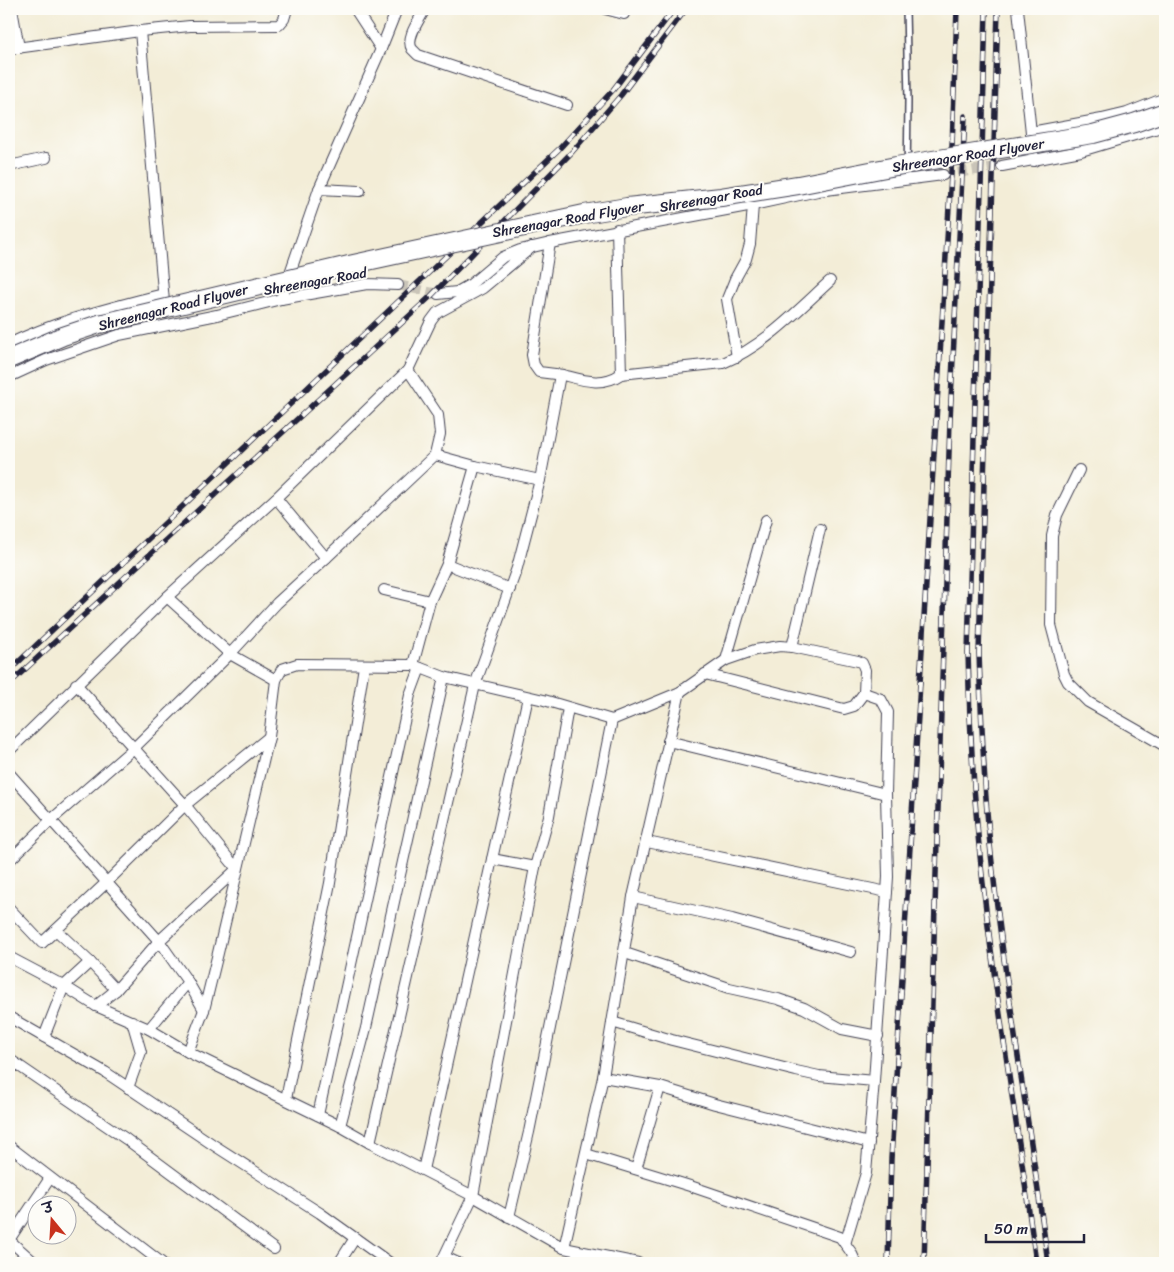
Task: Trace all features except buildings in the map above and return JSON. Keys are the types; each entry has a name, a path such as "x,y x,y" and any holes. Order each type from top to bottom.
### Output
{"highway":[{"name":"Shreenagar Road Flyover","path":"9,359 63,336 108,322 458,240 584,214 627,207 721,197 798,185 896,166 1076,137 1165,112"}],"street":[{"path":"12,9 14,49 140,31 190,26 279,25 284,20 287,9"},
{"path":"356,9 381,49"},
{"path":"281,299 319,189 397,9"},
{"path":"425,9 410,41 412,48 418,55 567,104"},
{"path":"604,9 624,14"},
{"path":"1018,9 1034,161"},
{"path":"140,31 166,324"},
{"path":"1031,132 1127,113 1165,98"},
{"path":"1002,166 1081,151 1165,126"},
{"path":"9,166 46,158"},
{"name":"Shreenagar Road","path":"438,294 457,292 471,284 502,257 532,247 818,191 943,175"},
{"path":"319,189 360,191"},
{"path":"736,357 728,299 735,279 746,259 753,205"},
{"path":"617,229 621,374"},
{"path":"550,243 532,355 534,365 539,372 587,382 614,379 621,374 723,363 736,357 782,325 830,280"},
{"path":"9,751 167,597 276,498 408,370 430,321 436,313 483,288 532,247"},
{"name":"Shreenagar Road","path":"9,377 46,360 119,336 166,324 217,315 281,299 367,284 398,285"},
{"path":"9,344 56,324 86,314 163,294"},
{"path":"9,861 51,820 135,747 230,654 276,603 435,455 440,434 438,415 408,370"},
{"path":"370,1143 475,685 510,589 540,480 560,375"},
{"path":"435,455 540,480"},
{"path":"318,1115 430,601 447,564 475,466"},
{"path":"1079,470 1057,515 1052,536 1051,625 1064,674 1068,682 1088,702 1165,746"},
{"path":"276,498 326,558"},
{"path":"726,660 766,520"},
{"path":"792,647 820,529"},
{"path":"447,564 510,589"},
{"path":"384,590 430,601"},
{"path":"167,597 230,654 276,680"},
{"path":"188,1052 204,1010 269,737 276,680 282,668 297,664 416,667 475,685 612,720 680,692 705,674 726,660 755,650 780,646 862,663 865,670 864,693 854,706 844,709 705,674"},
{"path":"286,1099 330,883 364,666"},
{"path":"340,1126 366,1028 444,676"},
{"path":"76,684 135,747 237,869"},
{"path":"564,1248 603,1076 633,897 680,692"},
{"path":"845,1244 866,1172 878,1036 888,878 886,794 888,712 884,702 864,693"},
{"path":"423,1170 528,697"},
{"path":"458,1263 443,1260 473,1196 568,708"},
{"path":"509,1217 529,1132 612,720"},
{"path":"9,908 42,943 185,805 269,737"},
{"path":"668,741 886,794"},
{"path":"9,774 159,941 188,982 204,1010"},
{"path":"647,842 887,892"},
{"path":"492,859 536,867"},
{"path":"96,1006 116,990 159,941 237,869"},
{"path":"633,897 732,919 851,952"},
{"path":"56,930 116,990"},
{"path":"625,953 729,988 778,999 804,1008 842,1029 878,1036"},
{"path":"9,957 64,986 96,1006 149,1029 188,1052 340,1126 473,1196 564,1248 638,1263"},
{"path":"44,1037 64,986 90,962"},
{"path":"149,1029 188,982"},
{"path":"9,1017 105,1072 212,1144 320,1213 390,1263"},
{"path":"128,1088 141,1052 132,1021"},
{"path":"612,1022 672,1040 796,1071 819,1076 874,1081"},
{"path":"9,1059 126,1139 274,1249"},
{"path":"603,1076 660,1087 715,1104 869,1143"},
{"path":"636,1169 660,1087"},
{"path":"9,1146 162,1263"},
{"path":"586,1154 840,1238 856,1263"},
{"path":"35,1263 9,1240 50,1178"},
{"path":"339,1263 355,1238"}],"lane":[{"path":"906,9 907,180"}],"tunnel":[{"path":"943,175 1002,166"},
{"path":"398,285 438,294"}],"railway":[{"path":"9,671 559,149 613,90 674,9"},
{"path":"9,684 431,296 572,152 621,95 686,9"},
{"path":"888,1263 891,1159 951,174 957,9"},
{"path":"986,9 968,653 970,717 982,879 1036,1263"},
{"path":"998,9 979,653 983,760 994,879 1008,989 1048,1263"},
{"path":"924,1263 950,420 965,116"}]}
